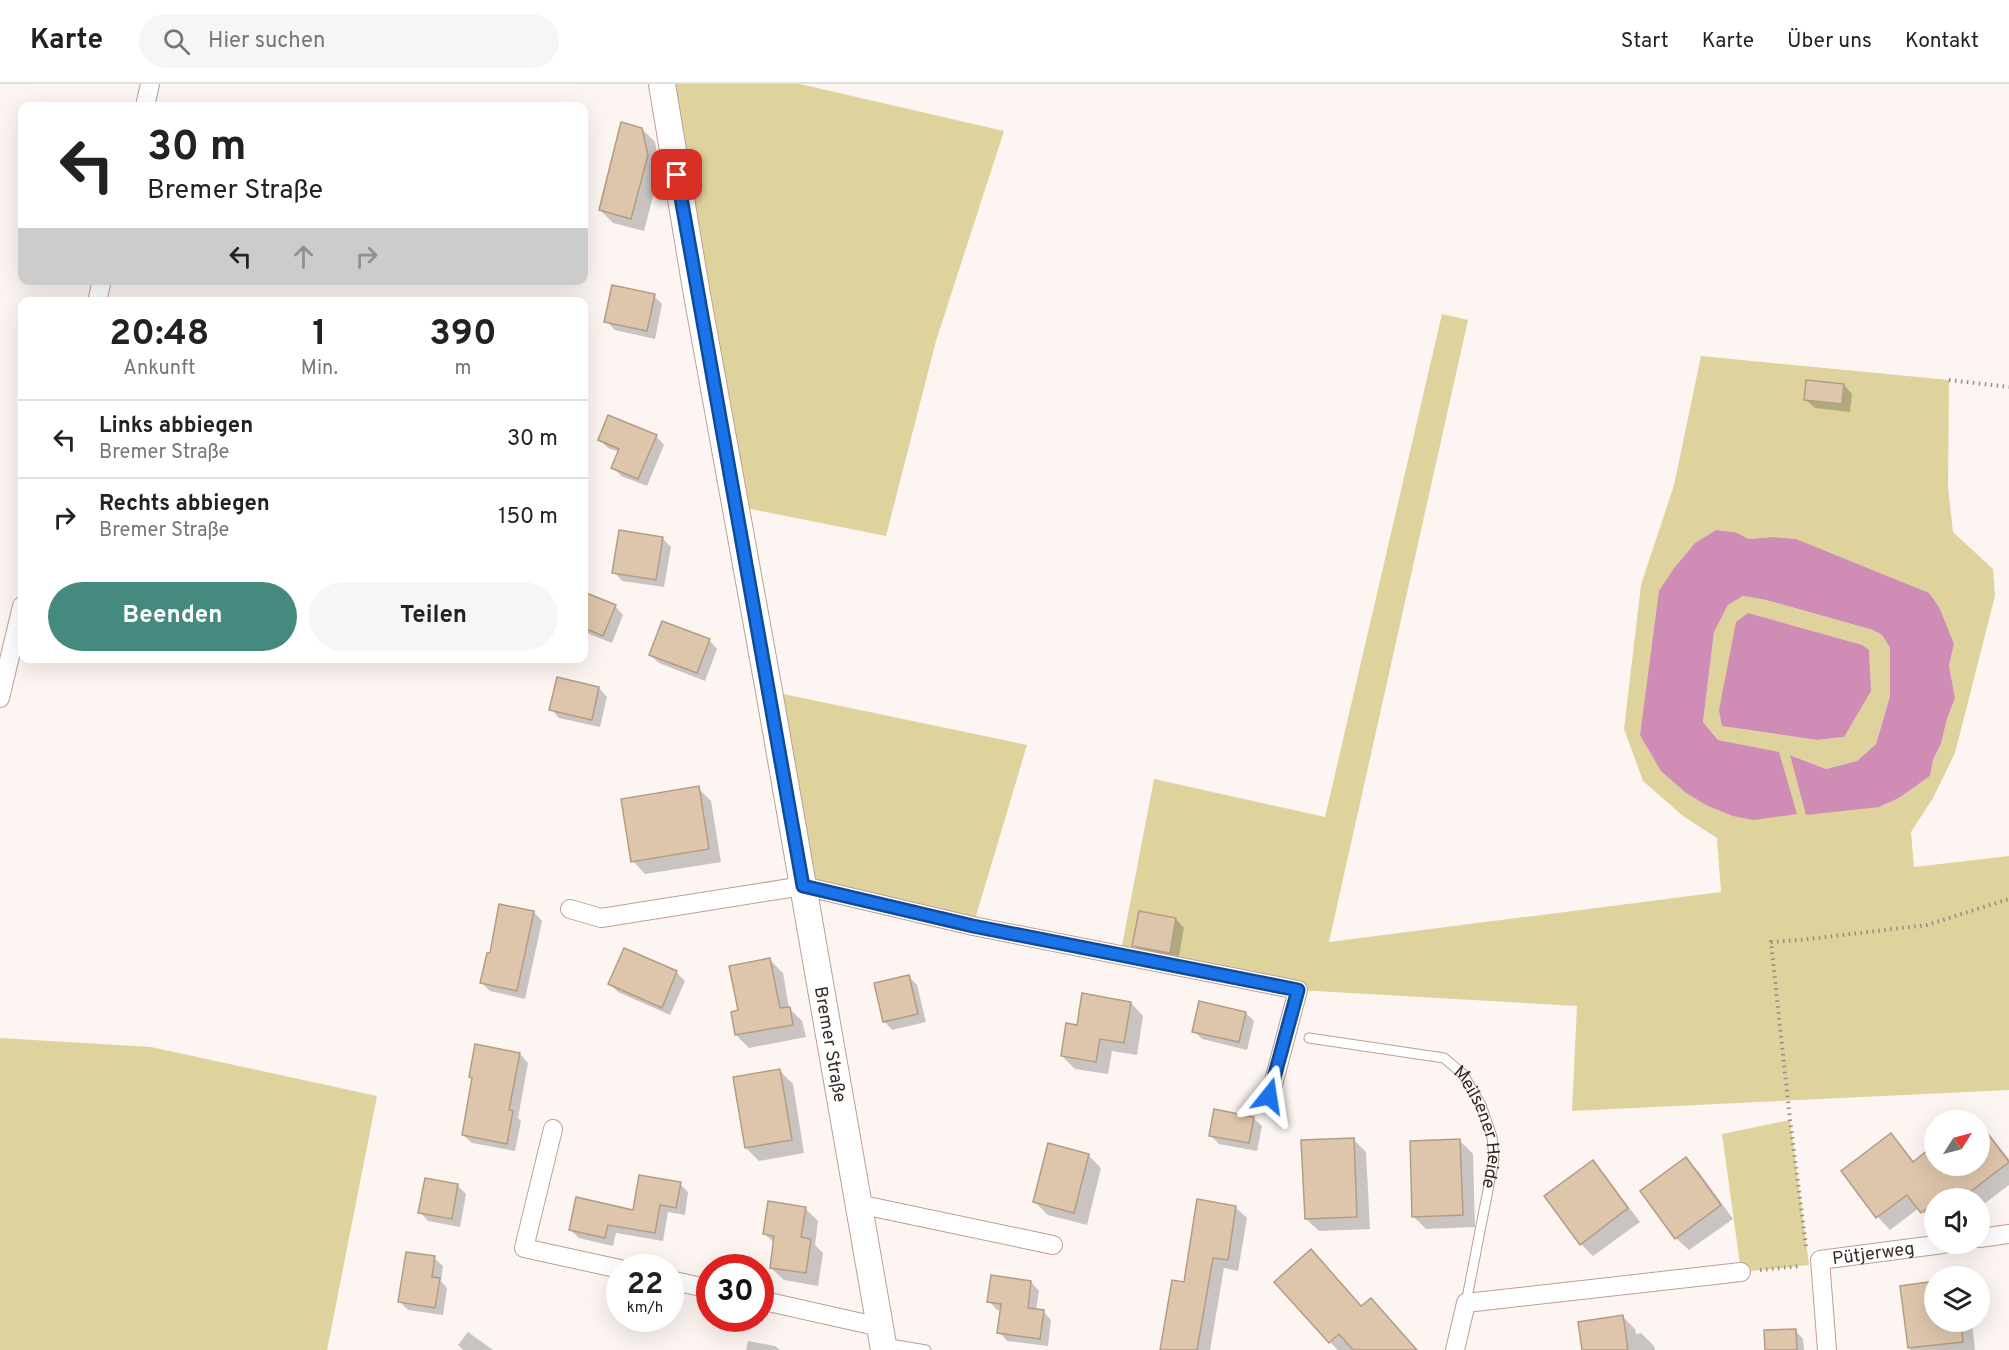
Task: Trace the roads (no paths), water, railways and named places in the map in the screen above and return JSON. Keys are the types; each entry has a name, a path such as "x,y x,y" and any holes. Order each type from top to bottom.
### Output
{"street":[{"path":"146,102 150,84"},
{"name":"Bremer Straße","path":"662,84 696,289 882,1340"},
{"path":"0,698 18,623"},
{"path":"570,909 601,918 803,886 973,926 1298,990 1269,1096"},
{"path":"553,1129 524,1248 606,1266"},
{"path":"858,1204 1053,1245"},
{"path":"1990,1237 2009,1234"},
{"name":"Pütjerweg","path":"1827,1350 1814,1263 1924,1247"},
{"path":"1466,1304 1741,1272"},
{"name":"Meilsener Heide","path":"1455,1350 1466,1304"},
{"path":"774,1305 882,1340"}],"lane":[{"name":"Meilsener Heide","path":"1309,1038 1444,1058 1463,1074 1481,1105 1492,1137 1494,1159 1466,1304"},
{"path":"882,1340 926,1350"}]}
